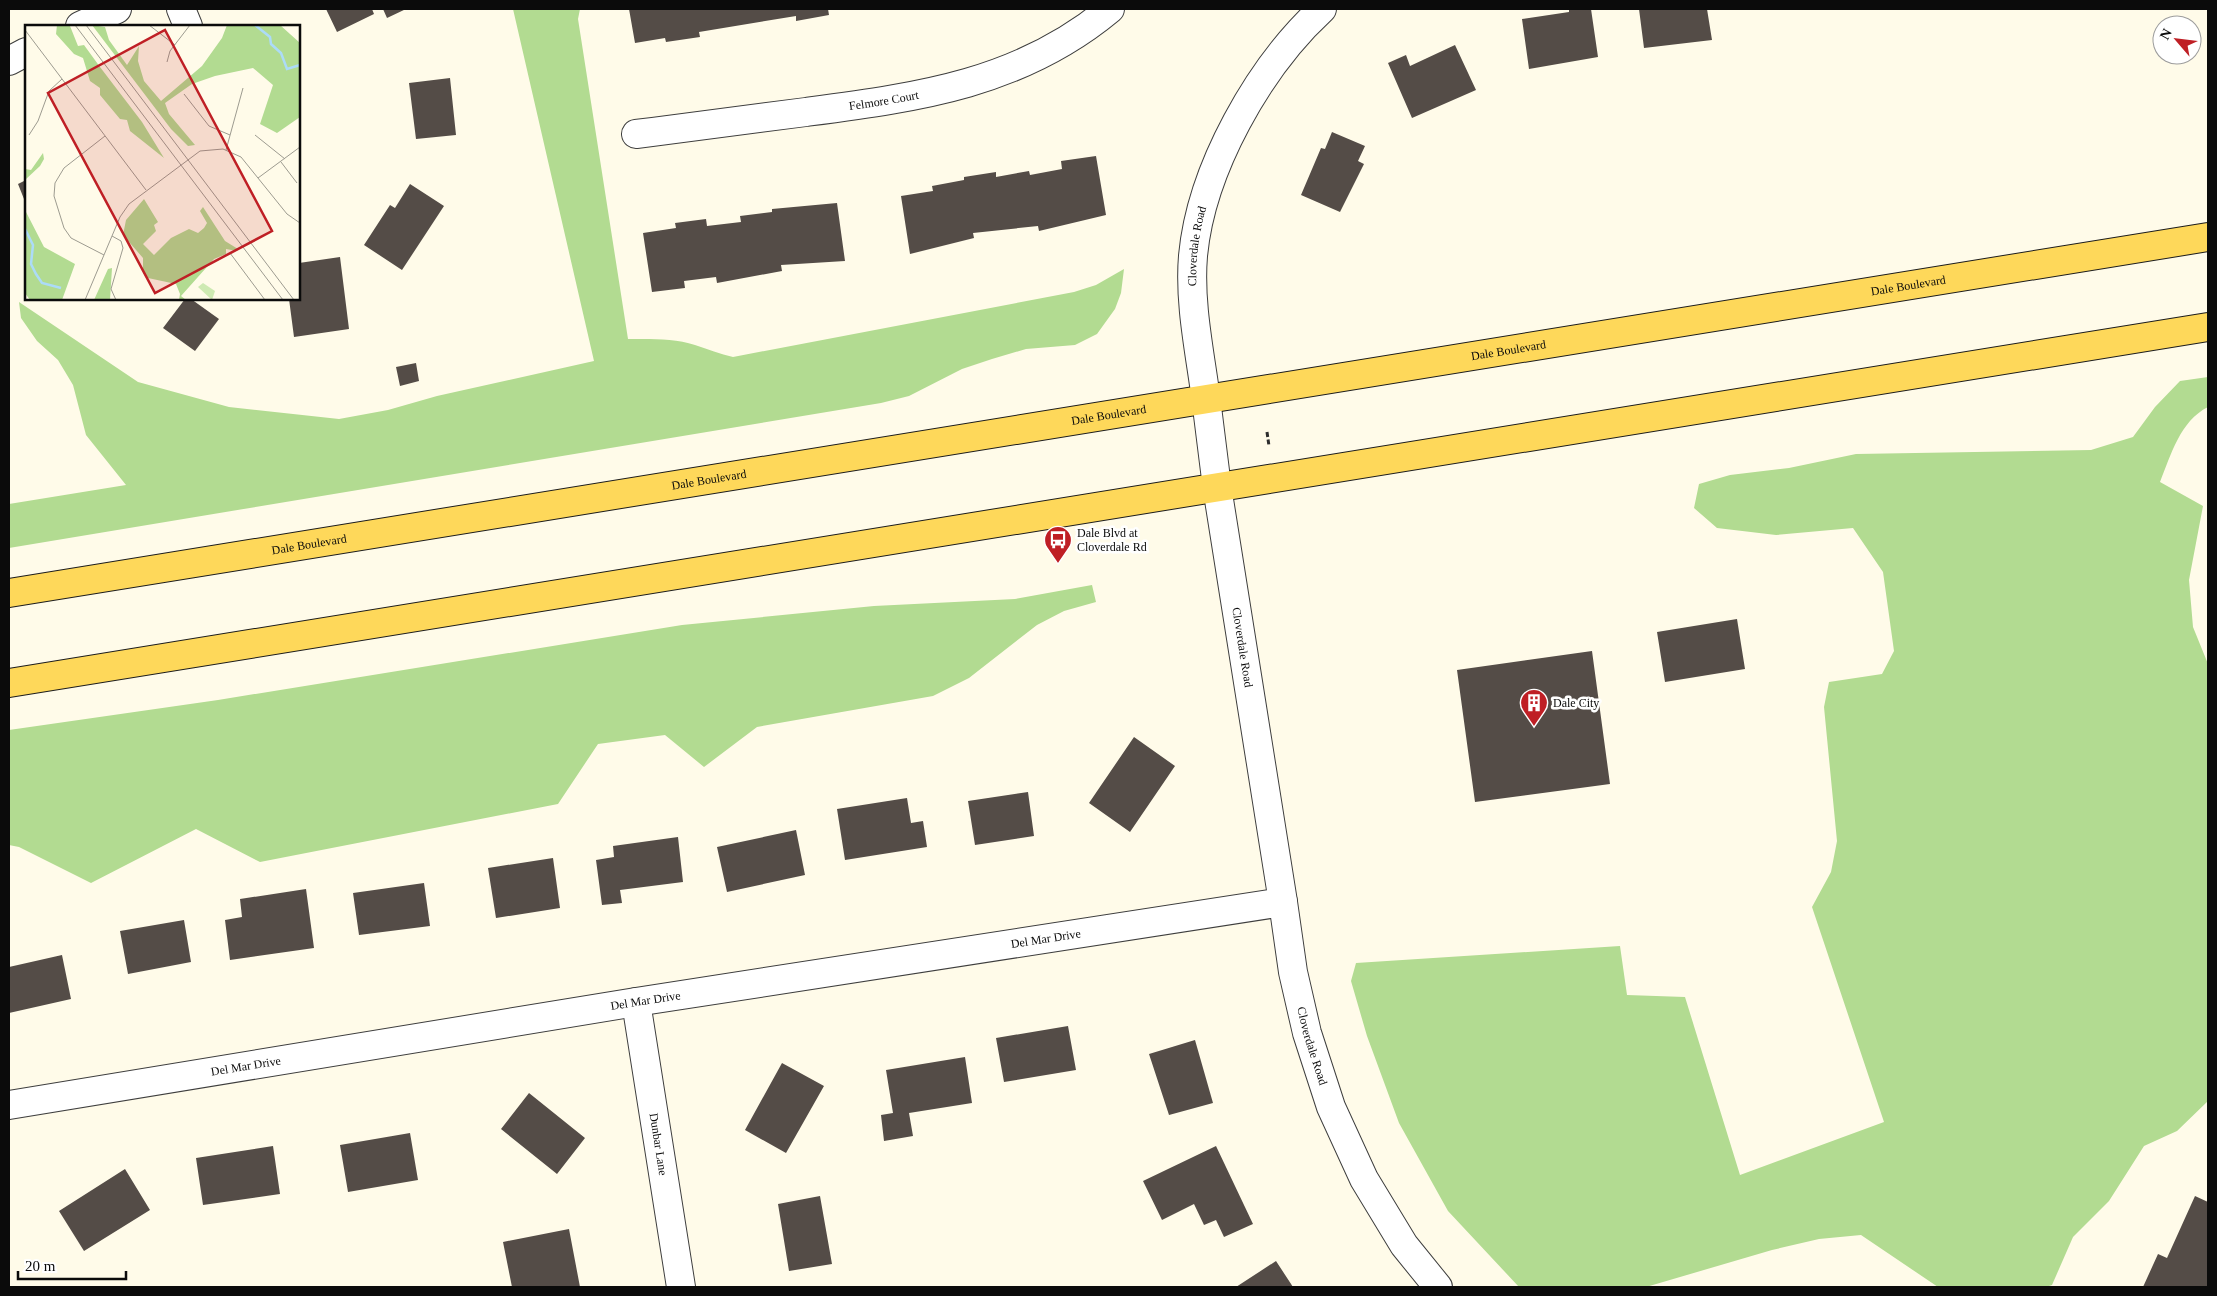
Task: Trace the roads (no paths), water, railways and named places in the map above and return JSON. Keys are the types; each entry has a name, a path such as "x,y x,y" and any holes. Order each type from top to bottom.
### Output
{"main road":[{"name":"Dale Boulevard","path":"9,593 2208,237"},
{"path":"9,683 2208,327"}],"street":[{"path":"82,25 117,9"},
{"path":"181,9 188,25"},
{"name":"Felmore Court","path":"636,134 898,100 986,78 1036,58 1085,30 1110,9"},
{"name":"Cloverdale Road","path":"1305,14 1285,47 1250,96 1223,150 1203,207 1193,255 1193,289 1217,487 1293,972 1307,1033 1332,1107 1364,1178 1404,1245 1438,1287"},
{"path":"9,61 25,53"},
{"name":"Del Mar Drive","path":"9,1105 636,1002 1283,902"},
{"name":"Dunbar Lane","path":"636,1002 681,1287"}],"place":[{"name":"Dale Blvd at Cloverdale Rd","path":"1058,564"},
{"name":"Dale City","path":"1534,727"}]}
